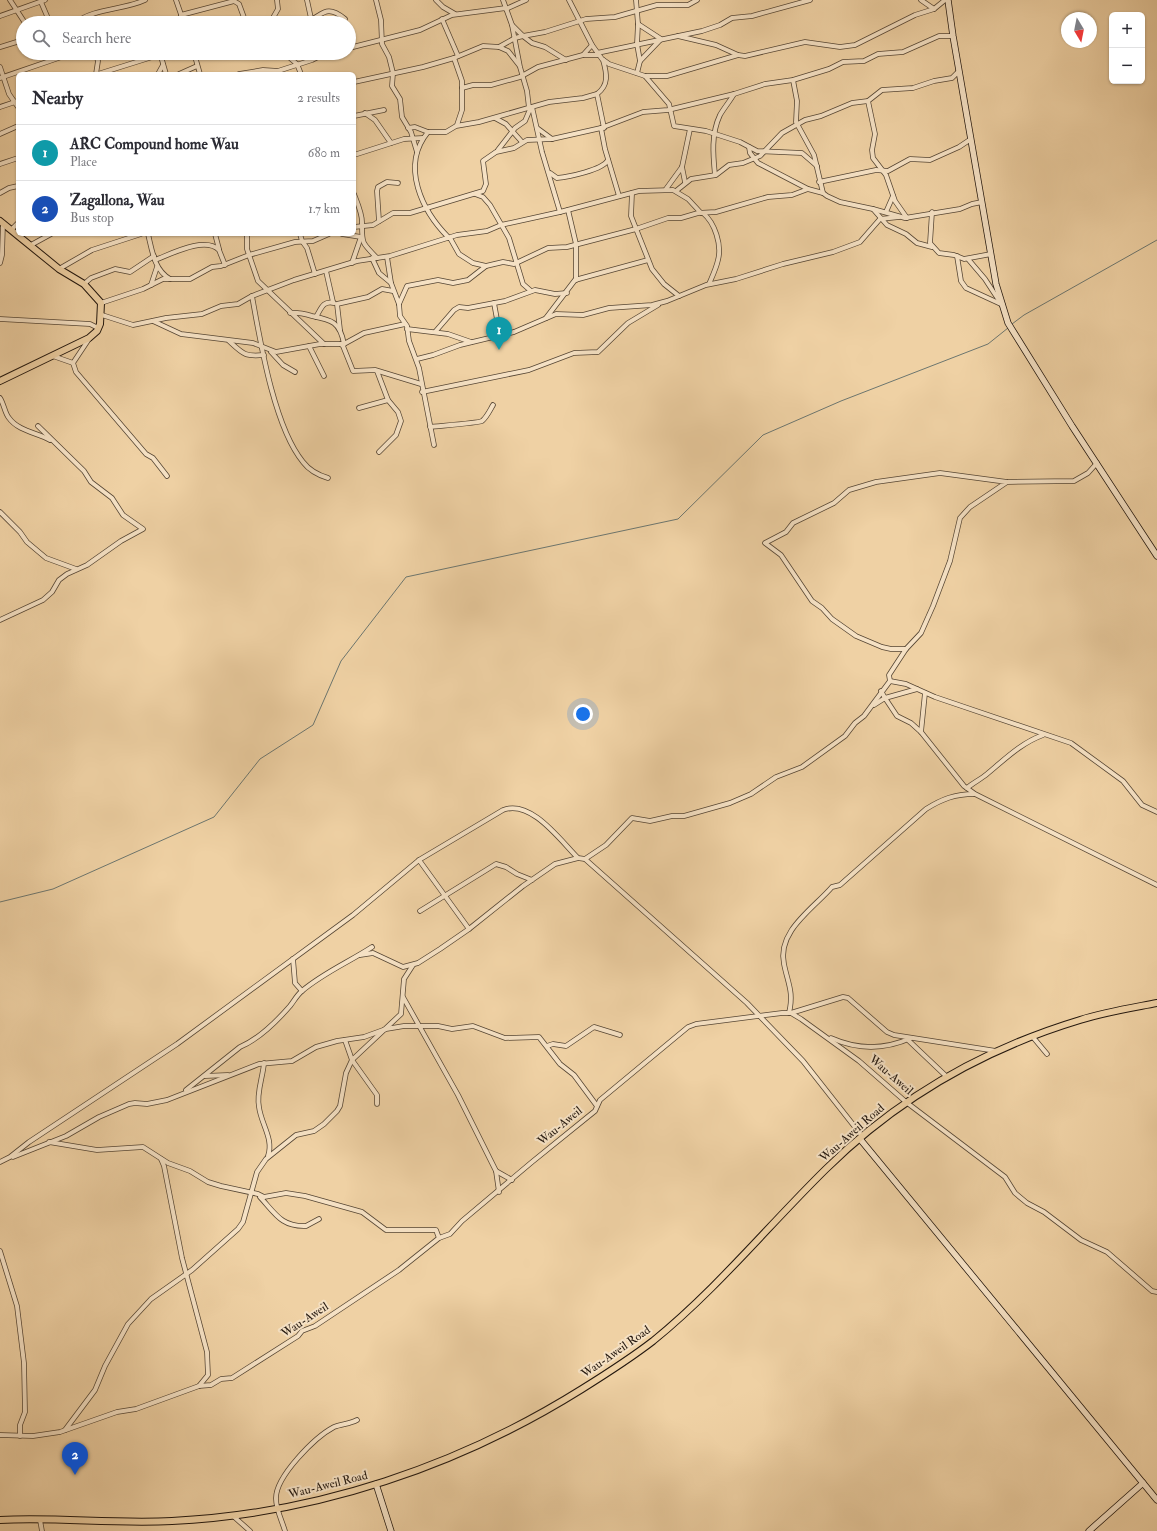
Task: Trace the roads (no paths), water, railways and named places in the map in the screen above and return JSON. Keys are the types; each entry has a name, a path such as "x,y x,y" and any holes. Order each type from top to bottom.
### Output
{"main road":[{"path":"1,222 16,234"},
{"path":"0,381 89,338 98,328 102,315 100,303 84,284 59,269 31,244 20,236"},
{"name":"Wau-Aweil Road","path":"0,1520 172,1521 232,1515 307,1502 376,1484 461,1454 548,1410 597,1380 651,1342 717,1283 802,1194 861,1137 906,1102 947,1077 996,1051 1032,1036 1098,1015 1157,1003"}],"street":[{"path":"10,0 22,16"},
{"path":"90,16 145,0"},
{"path":"176,0 181,16"},
{"path":"274,16 277,12 277,0"},
{"path":"307,0 311,16"},
{"path":"376,0 381,20 381,40 384,50 389,57 393,73 392,86 400,99 402,117 413,138 417,152"},
{"path":"436,0 455,15"},
{"path":"503,0 512,25 530,107 537,127 539,141 560,212"},
{"path":"356,46 420,30 442,19 455,15 506,9 526,0"},
{"path":"569,0 598,54 609,64 645,76 667,76 738,55 753,55 768,49 805,42 822,45 850,46 915,15 934,9 945,0 953,36 996,284 1008,323 1157,556"},
{"path":"636,0 638,24 637,44 640,61 637,73"},
{"path":"499,47 515,38 545,32 579,21 599,17 616,17 657,5 688,5 697,0"},
{"path":"462,88 473,85 491,85 523,76 535,68 583,55 598,54 637,44 705,30 720,25 732,18 752,16 810,0"},
{"path":"921,0 934,9"},
{"path":"0,16 43,1 48,16"},
{"path":"190,16 232,1 236,1 240,4 244,16"},
{"path":"320,16 328,11 341,16"},
{"path":"442,19 456,57 462,79 462,110 457,125"},
{"path":"638,24 661,39"},
{"path":"512,25 532,43 545,47 566,60"},
{"path":"678,36 716,45 738,55"},
{"path":"498,151 514,148 522,142 530,140 539,141 552,139 602,128 643,112 671,109 734,94 765,84 793,80 829,69 843,62 864,61 881,54 896,54 915,48 935,38 953,36"},
{"path":"640,61 661,39"},
{"path":"0,47 16,42"},
{"path":"583,55 592,45"},
{"path":"356,82 423,67 456,57 483,46 499,47 508,51 520,66"},
{"path":"408,128 418,128 428,132 446,132 457,125 477,123 530,107 597,94 604,89 606,84 603,59"},
{"path":"17,72 48,60"},
{"path":"97,72 98,60"},
{"path":"103,72 140,60"},
{"path":"162,60 165,72"},
{"path":"196,60 200,72"},
{"path":"292,60 297,64 300,72"},
{"path":"257,72 278,71 312,60"},
{"path":"159,72 163,64"},
{"path":"184,72 198,66"},
{"path":"0,67 2,78 9,94 16,101 0,107"},
{"path":"676,191 685,182 694,178 715,175 722,172 727,166 744,163 766,152 780,135 808,119 821,116 852,103 868,101 882,90 913,88 929,82 952,78 959,71"},
{"path":"2,78 16,72"},
{"path":"645,76 667,101 671,109 673,125 690,129 700,129 757,151 802,153 817,166"},
{"path":"793,80 796,96 795,118 797,125 812,150 817,166 819,182 823,192 827,196 840,202 907,218 932,212 957,209 982,202"},
{"path":"597,94 608,159 619,196"},
{"path":"715,175 714,134 720,115 734,94"},
{"path":"868,101 875,134 873,156 876,163 887,178 893,196 907,218"},
{"path":"356,226 373,225 393,213 407,213 426,208 475,194 485,188 483,161 498,151 513,132 525,121 530,107"},
{"path":"356,116 384,110"},
{"path":"365,114 375,120 391,143"},
{"path":"494,117 503,122 522,142"},
{"path":"0,134 16,127"},
{"path":"537,127 552,139"},
{"path":"685,182 682,167 690,129"},
{"path":"428,132 423,138 417,152 415,177 426,208 438,227 449,238 462,256 473,263 486,266"},
{"path":"356,154 391,143 413,138 423,138"},
{"path":"819,182 876,170 891,170 910,159 932,159 971,140"},
{"path":"749,147 753,159 763,166 792,179 808,189 823,192"},
{"path":"0,164 16,159"},
{"path":"601,167 608,159"},
{"path":"548,170 553,177 556,178 601,167 611,169"},
{"path":"666,189 682,167"},
{"path":"380,221 377,191 378,187 387,182 398,183"},
{"path":"0,193 9,188 16,186"},
{"path":"102,315 127,324 206,313 221,306 240,303 266,290 352,263 387,256 457,235 487,231 501,225 560,212 619,196 666,189 676,191 693,202 713,225 719,250 718,263 709,284"},
{"path":"399,304 407,286 438,280 453,283 468,280 486,266 504,262 517,263 548,248 576,244 668,218 681,218 702,213 716,212 768,197 792,195 808,189"},
{"path":"632,193 631,212 652,269 660,279 679,296"},
{"path":"475,194 488,202 509,238 523,284 521,296"},
{"path":"886,212 893,196"},
{"path":"352,263 361,237 362,225 356,205"},
{"path":"873,209 880,219 887,225 906,234 917,243 932,247 940,254 968,259 991,254"},
{"path":"568,210 576,244 576,280"},
{"path":"932,212 929,232 932,247"},
{"path":"422,392 529,370 574,353 598,352 609,344 624,326 660,303 709,284 736,279 851,246 862,240 880,219 900,217"},
{"path":"0,263 2,255 1,222"},
{"path":"11,230 16,225"},
{"path":"31,244 47,236"},
{"path":"59,269 92,250 135,236"},
{"path":"148,236 157,267 164,275 173,279"},
{"path":"216,236 219,250 225,265"},
{"path":"247,236 249,255 256,278 266,290 324,344"},
{"path":"301,236 307,248 315,274"},
{"path":"100,303 150,286 162,279 190,279 213,266 225,265 249,255 302,241 313,241 324,236"},
{"path":"355,236 361,237 374,258 379,272 391,284"},
{"path":"84,284 91,278 115,269 130,272 154,258 201,244 212,245 219,250"},
{"path":"387,256 391,284 399,304 400,316 406,327 409,341 417,359 422,392 434,445"},
{"path":"957,256 961,281 966,288 1002,305"},
{"path":"968,259 985,279 1002,305"},
{"path":"545,320 567,293 572,283 576,280 648,260"},
{"path":"150,286 154,280 157,267"},
{"path":"326,271 335,303 342,344 353,371 377,371 421,384"},
{"path":"523,284 531,291"},
{"path":"316,317 324,304 368,297 382,289 393,291"},
{"path":"435,332 457,308 494,303 521,296 531,291 539,290 555,294 567,293"},
{"path":"252,296 264,355 283,425 293,448 309,469 328,478"},
{"path":"494,303 500,336"},
{"path":"417,359 471,342 500,336 560,314 583,315 609,308 660,303"},
{"path":"290,313 298,312 332,321 340,330"},
{"path":"0,319 90,324 98,328"},
{"path":"153,321 181,334 252,343 262,346 271,351 283,365 294,372"},
{"path":"271,351 280,352 324,344 342,344 364,333 406,327 456,336 471,342"},
{"path":"73,363 89,338"},
{"path":"229,341 245,355 264,355"},
{"path":"310,346 324,376"},
{"path":"55,355 73,363 76,372 146,454 153,458 167,476"},
{"path":"377,371 388,400 398,412 401,424 394,438 379,452"},
{"path":"0,398 5,407 8,418 16,424 56,443"},
{"path":"359,408 388,400"},
{"path":"430,427 456,423 478,422 485,418 493,405"},
{"path":"0,620 43,600 52,592 59,580 76,569 87,565 121,541 143,529 123,515 112,498 91,482 84,471 38,426"},
{"path":"906,649 891,649 882,647 856,636 832,619 822,608 812,601 783,558 765,543 786,532 793,523 834,503 849,490 876,482 940,473 1007,482 1074,481 1088,473 1097,463"},
{"path":"890,682 889,675 906,649 921,633 933,606 950,561 960,518 970,507 1007,482"},
{"path":"0,512 20,532 27,542 46,558 76,569"},
{"path":"0,519 4,517"},
{"path":"890,682 906,684 925,693 1071,743 1123,781 1142,805 1157,812"},
{"path":"585,859 606,844 632,818 650,821 672,816 693,814 702,809 730,803 756,791 776,777 802,767 845,736 872,706 881,691 890,682"},
{"path":"872,706 885,698 917,689"},
{"path":"881,691 898,716 921,732 967,788 975,794 1157,885"},
{"path":"921,732 925,693"},
{"path":"967,788 1010,753 1043,734"},
{"path":"975,794 954,795 940,800 926,809 840,885 832,887 788,934 784,944 783,957 792,994 790,1013 843,996 848,998 887,1032 909,1039 996,1051"},
{"path":"10,1158 30,1142 178,1044 353,915 419,860 503,810 516,808 528,812 542,822 578,858"},
{"path":"360,955 373,953 398,966 413,965 424,960 469,929 555,864 578,858 585,859 747,1003 803,1061 861,1137 1157,1500"},
{"path":"419,860 469,929"},
{"path":"420,911 496,864 506,867 517,874 532,880"},
{"path":"180,1094 271,1025 283,1014 302,991 320,977 360,955 372,946"},
{"path":"293,959 295,983 302,991"},
{"path":"266,1159 296,1135 314,1131 324,1124 337,1111 340,1106 346,1073 352,1060 401,1014 404,979 413,965"},
{"path":"403,997 458,1095 496,1171 499,1192"},
{"name":"Wau-Aweil","path":"0,1435 41,1435 65,1430 118,1412 136,1409 199,1386 211,1385 221,1379 232,1378 298,1336 302,1331 315,1326 399,1270 439,1238 450,1234 462,1221 499,1192 595,1111 600,1100 692,1025 790,1013 824,1034 859,1061 906,1102 1005,1178 1015,1193 1044,1212 1081,1240 1107,1252 1128,1271 1137,1276 1148,1287 1157,1292"},
{"path":"204,1076 228,1075 264,1063 292,1061 313,1049 345,1040 364,1037 386,1029 420,1026 438,1026 452,1029 473,1026 505,1038 539,1037 560,1064 574,1075 597,1106"},
{"path":"547,1046 553,1044 566,1046 594,1027 620,1035"},
{"path":"824,1034 841,1043 867,1049 889,1046 909,1039"},
{"path":"1032,1036 1047,1054"},
{"path":"909,1039 947,1077"},
{"path":"345,1040 352,1060 375,1090 377,1095 377,1104"},
{"path":"65,1430 95,1390 105,1366 128,1324 151,1299 186,1274 238,1229 243,1222 257,1172 270,1150 269,1137 259,1108 258,1099 264,1063"},
{"path":"0,1162 27,1153 49,1142 75,1132 90,1122 129,1104 157,1103 222,1080 228,1075"},
{"path":"49,1142 97,1150 142,1147 176,1167 190,1171 208,1182 258,1194 264,1197 286,1193 305,1196 362,1212 386,1230 436,1230 439,1238"},
{"path":"161,1158 164,1166 166,1184 186,1274 207,1352 208,1375 199,1386"},
{"path":"496,1171 512,1180"},
{"path":"258,1194 275,1215 284,1223 306,1226 319,1218"},
{"path":"0,1251 17,1306 24,1363 25,1412 20,1425 20,1436"},
{"path":"285,1531 276,1499 280,1482 300,1455 335,1427 349,1425 358,1420"},
{"path":"1089,1531 1143,1483"},
{"path":"376,1484 391,1531"},
{"path":"232,1515 250,1531"},
{"path":"40,1520 42,1531"}],"waterway":[{"path":"1012,324 1024,315 1157,240"},
{"path":"0,902 53,889 214,817 260,759 313,725 341,661 406,577 678,519 763,435 841,401 988,344 1008,328"}],"place":[{"name":"ARC Compound home Wau","path":"499,350"},
{"name":"Zagallona, Wau","path":"75,1475"}]}
